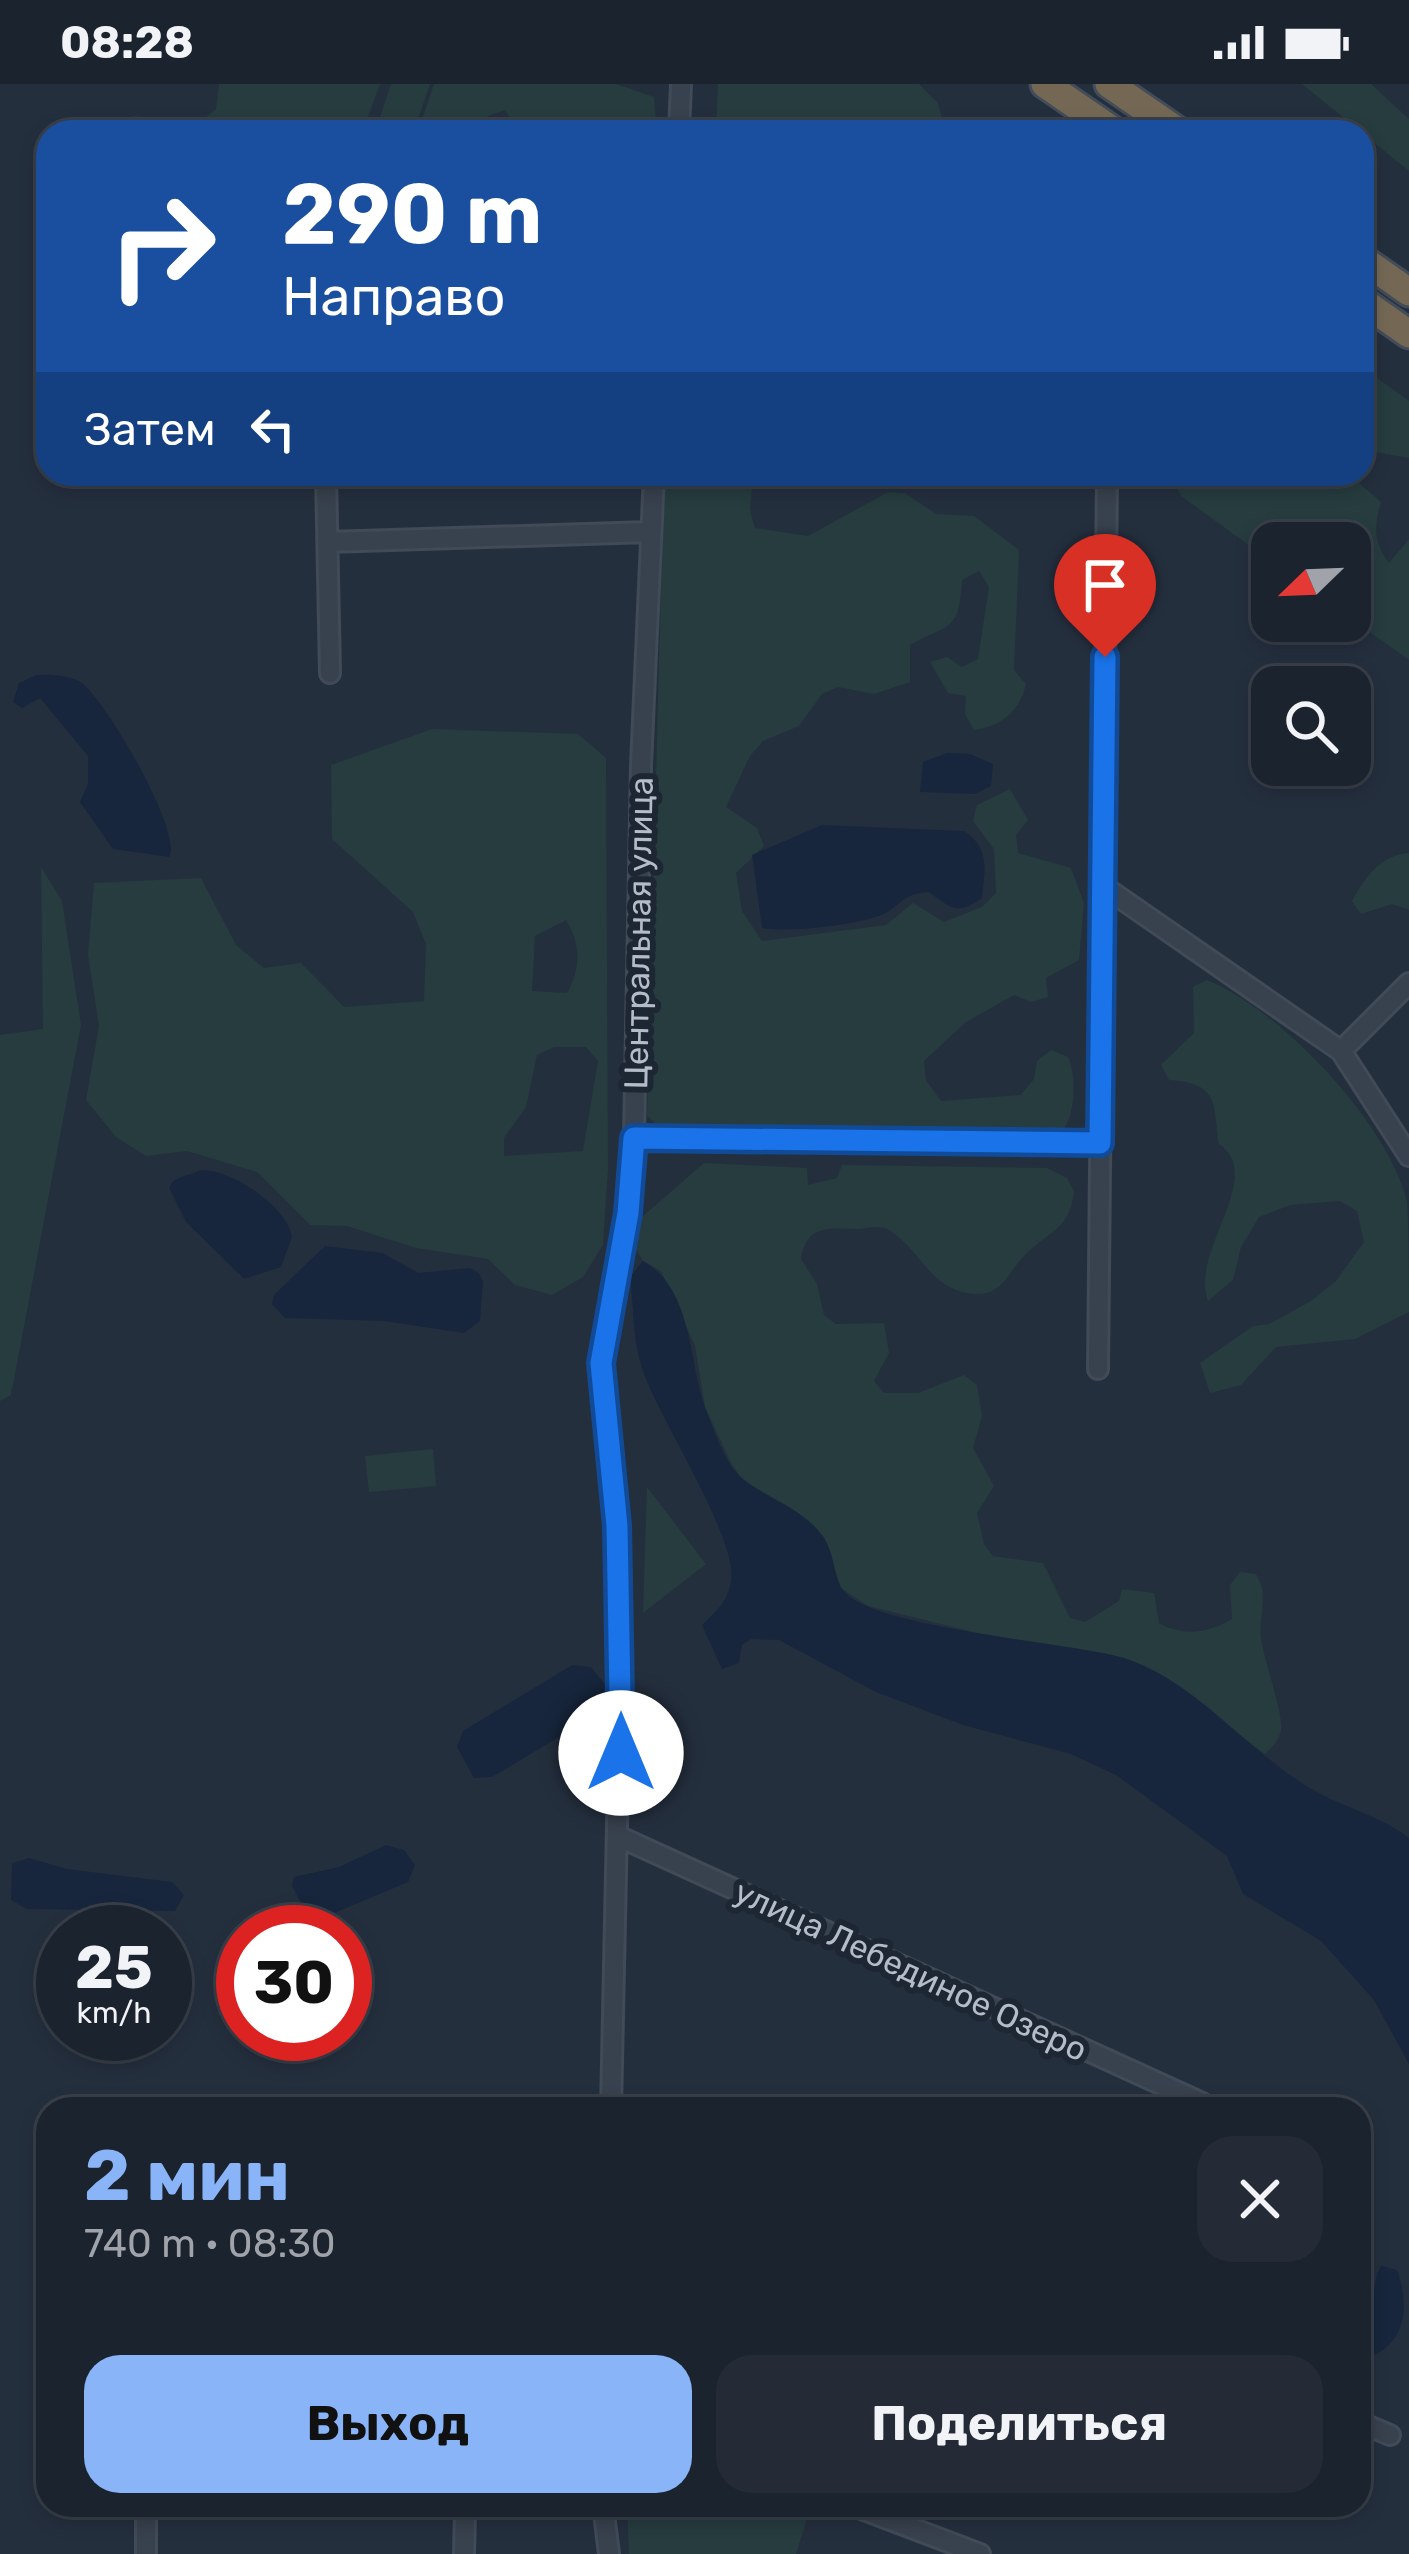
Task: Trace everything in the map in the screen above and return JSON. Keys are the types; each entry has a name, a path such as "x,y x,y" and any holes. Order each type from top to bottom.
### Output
{"highway":[{"path":"1045,84 1098,120"},
{"path":"1108,84 1161,120"},
{"path":"1374,267 1409,292"},
{"path":"1374,310 1409,334"}],"street":[{"path":"680,120 681,84"},
{"path":"326,486 330,673"},
{"name":"Центральная улица","path":"617,2097 617,1526 601,1363 628,1213 634,1138 653,486"},
{"path":"1098,1369 1107,486"},
{"path":"328,542 649,532"},
{"path":"1103,886 1341,1051 1409,1156"},
{"path":"1341,1051 1409,983"},
{"path":"634,1138 1100,1143"},
{"name":"улица Лебединое Озеро","path":"620,1837 1189,2097"},
{"path":"1371,2427 1390,2435"},
{"path":"146,2517 146,2554"},
{"path":"464,2554 465,2517"},
{"path":"604,2517 609,2554"},
{"path":"883,2517 980,2554"}],"green space":[{"path":"219,84 380,84 367,120 201,120 216,109"},
{"path":"391,84 430,84 418,120 380,117"},
{"path":"434,84 616,84 654,97 656,120 511,120 505,110 487,120 422,120"},
{"path":"718,84 919,84 937,102 943,120 716,120"},
{"path":"1302,84 1371,84 1409,119 1409,171 1374,143 1374,120 1346,120"},
{"path":"1374,376 1409,401 1409,458 1374,452"},
{"path":"664,486 752,486 750,511 755,528 808,536 888,492 905,493 936,514 974,516 1019,550 1014,670 1026,684 1008,716 974,730 965,714 966,696 948,693 930,662 947,657 962,667 978,659 989,587 979,571 962,580 958,609 950,624 910,645 910,682 874,694 838,687 822,694 799,726 763,741 750,756 726,807 757,828 764,846 736,873 742,911 762,941 886,925 913,903 944,922 982,907 996,893 994,849 973,821 977,805 1010,789 1028,820 1016,835 1018,853 1071,868 1084,903 1079,960 1046,978 1048,997 1031,1002 1014,995 966,1022 924,1061 926,1080 941,1101 1021,1095 1034,1079 1037,1061 1051,1050 1068,1057 1073,1075 1074,1096 1066,1125 1061,1133 658,1127 647,1115"},
{"path":"1176,486 1363,486 1381,502 1376,534 1389,563 1409,539 1409,660 1371,633 1371,522 1251,522 1251,547 1181,496"},
{"path":"432,729 578,734 606,758 608,1169 603,1245 583,1277 552,1295 515,1285 488,1259 416,1248 347,1226 310,1225 257,1172 187,1151 146,1156 116,1137 86,1100 99,1026 88,955 94,883 201,878 236,945 264,968 301,963 344,1007 424,1001 426,944 413,912 332,839 331,765","holes":["566,920 577,947 572,984 567,993 532,991 535,936","554,1047 586,1047 598,1061 583,1151 504,1156 504,1138 526,1107 537,1055"]},
{"path":"1409,853 1409,910 1392,904 1361,914 1352,901 1368,876 1390,858"},
{"path":"41,867 62,901 81,1025 11,1395 0,1401 0,1035 43,1029"},
{"path":"1207,980 1267,1016 1298,1043 1355,1105 1378,1138 1407,1201 1409,1270 1409,1312 1355,1339 1276,1347 1241,1385 1210,1393 1200,1363 1253,1326 1269,1324 1311,1301 1336,1281 1364,1242 1357,1211 1340,1201 1290,1205 1259,1217 1241,1247 1233,1280 1208,1301 1208,1260 1232,1195 1232,1158 1219,1144 1214,1107 1206,1091 1169,1080 1161,1065 1194,1033 1193,987"},
{"path":"704,1163 807,1168 808,1185 837,1178 842,1165 1047,1168 1067,1178 1074,1191 1064,1221 988,1293 950,1287 883,1228 820,1231 808,1240 801,1259 817,1284 824,1315 836,1324 884,1323 889,1353 874,1381 884,1393 918,1393 964,1375 977,1385 982,1416 973,1448 994,1486 977,1513 984,1544 993,1556 1043,1563 1070,1618 1085,1622 1119,1601 1122,1589 1154,1593 1159,1623 1187,1632 1214,1628 1232,1619 1230,1585 1240,1572 1256,1574 1263,1598 1261,1639 1281,1723 1279,1737 1265,1754 1177,1688 1126,1659 1002,1639 868,1606 841,1588 824,1537 742,1479 731,1463 705,1407 695,1346 661,1271 643,1261 636,1249 634,1232 642,1217"},
{"path":"433,1449 436,1486 369,1492 365,1456"},
{"path":"647,1487 706,1564 643,1613"},
{"path":"627,2517 807,2517 796,2554 629,2554"}],"water":[{"path":"36,675 77,680 108,715 154,797 171,844 169,857 113,849 80,802 88,784 88,756 40,698 22,708 13,702 19,683"},
{"path":"947,753 970,754 993,764 991,786 975,794 920,792 923,762"},
{"path":"822,825 964,831 982,852 982,898 960,908 929,892 919,893 868,919 804,929 762,928 752,855"},
{"path":"201,1170 242,1183 280,1213 292,1237 281,1267 244,1279 186,1222 169,1188 174,1180"},
{"path":"325,1246 383,1253 418,1273 470,1268 483,1281 480,1321 464,1333 384,1321 285,1318 272,1304 274,1295"},
{"path":"643,1261 659,1273 680,1307 705,1407 731,1465 743,1479 816,1528 827,1544 842,1589 860,1603 930,1624 1098,1652 1151,1669 1201,1702 1294,1778 1409,1838 1409,2064 1374,2000 1321,1941 1243,1894 1227,1856 1116,1775 1071,1754 963,1725 876,1692 779,1640 751,1639 742,1645 739,1663 722,1669 702,1625 728,1594 730,1560 710,1507 642,1368 630,1277"},
{"path":"572,1665 591,1667 607,1687 599,1713 492,1777 474,1778 457,1747 463,1731"},
{"path":"386,1845 404,1850 415,1865 408,1882 353,1905 302,1905 292,1886 294,1877 339,1867"},
{"path":"29,1858 67,1869 172,1882 184,1895 178,1905 36,1905 36,1909 27,1909 11,1900 12,1863"},
{"path":"1381,2266 1397,2270 1404,2308 1399,2331 1371,2357 1371,2315"}],"route":[{"path":"621,1753 617,1526 601,1363 628,1213 634,1138 1100,1143 1105,657"}]}
